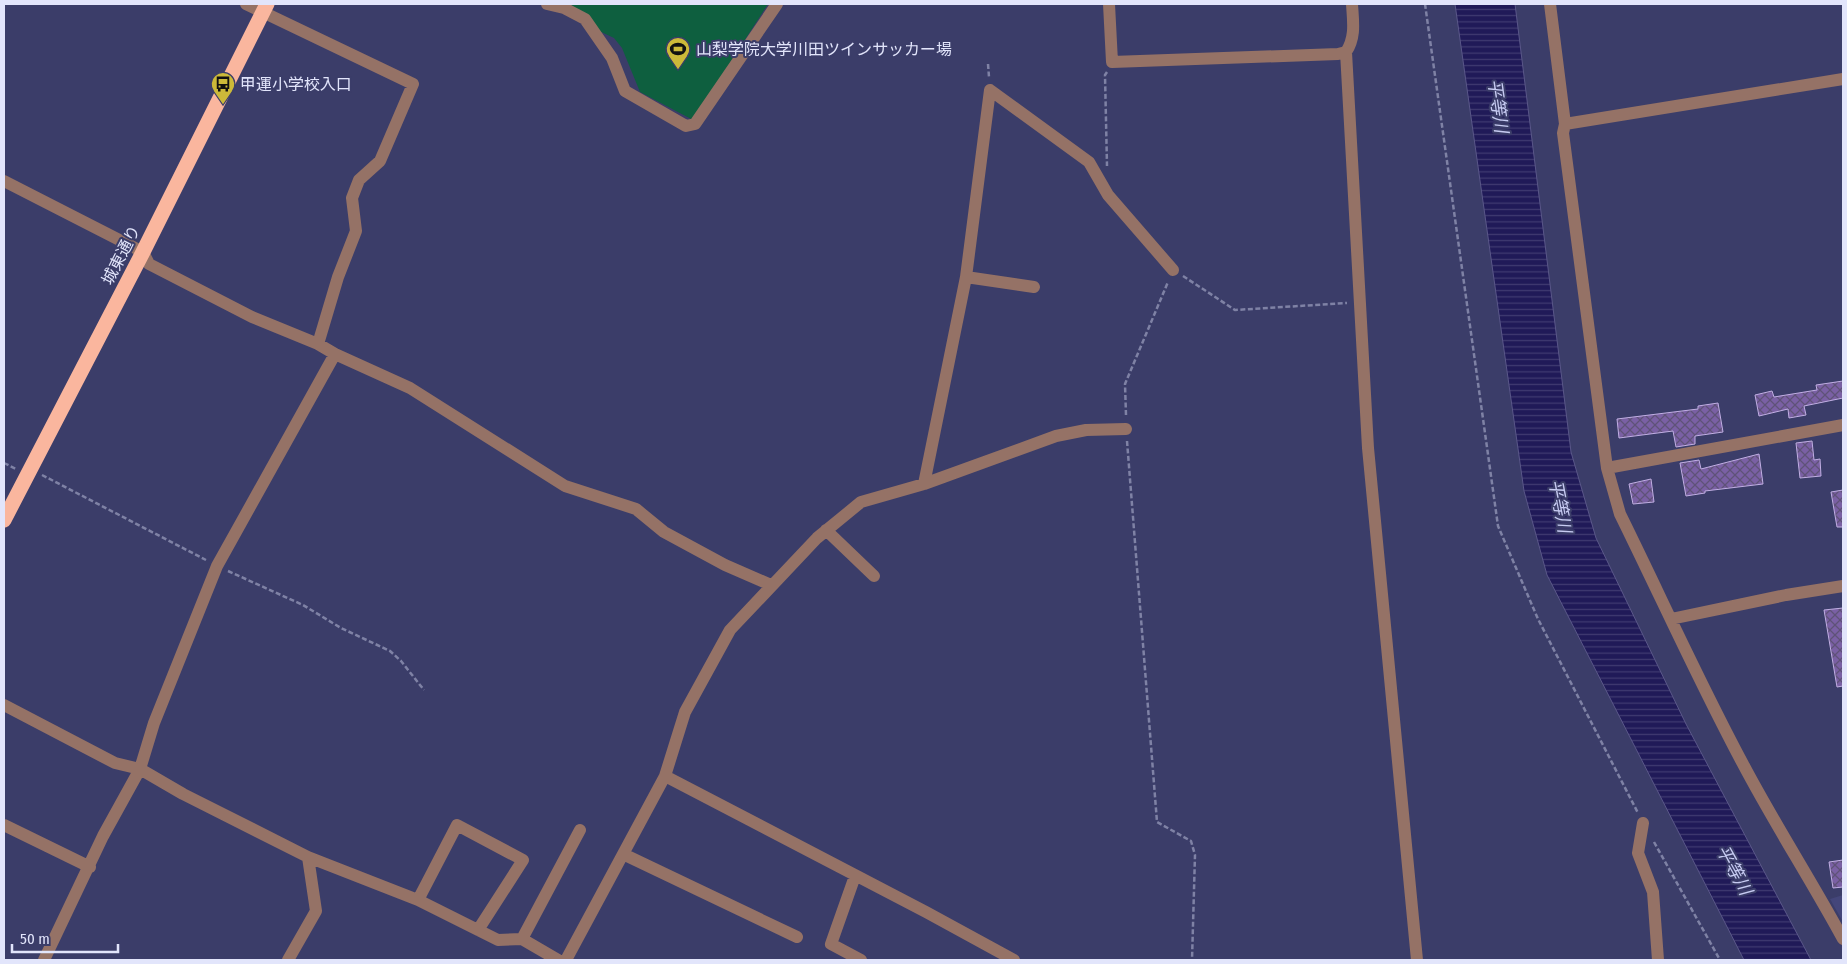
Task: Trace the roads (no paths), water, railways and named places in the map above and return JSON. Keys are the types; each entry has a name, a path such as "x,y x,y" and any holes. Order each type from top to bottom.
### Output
{"highway":[{"name":"城東通り","path":"4,520 143,252 265,8"}],"street":[{"path":"246,4 265,8 413,84 380,161 359,180 352,198 356,231 338,277 318,344"},
{"path":"547,4 564,8 586,19 612,58 624,91 686,126 694,124 777,4"},
{"path":"1109,4 1112,62 1338,54 1346,52"},
{"path":"1352,4 1352,43 1346,52 1368,448 1417,960"},
{"path":"1550,4 1570,124"},
{"path":"1843,79 1570,124 1563,133 1607,468 1620,514 1743,764 1788,845 1822,899 1843,939"},
{"path":"924,484 966,277 990,90 1090,162 1108,194 1173,270"},
{"path":"4,181 143,252 149,264 252,317 318,344 335,354 410,388 565,486 636,509 664,532 726,565 771,585"},
{"path":"966,277 1034,287"},
{"path":"44,960 104,836 140,769 154,723 217,566 335,354"},
{"path":"1607,468 1843,425"},
{"path":"566,960 665,776 685,712 730,630 771,585 826,530 861,502 924,484 1056,436 1086,430 1126,429"},
{"path":"826,530 874,576"},
{"path":"1671,619 1786,595 1843,586"},
{"path":"4,705 115,763 140,769 183,794 308,857 418,900 498,940 522,938 558,960"},
{"path":"665,776 1014,960"},
{"path":"1643,823 1638,853 1653,892 1658,960"},
{"path":"4,825 90,867"},
{"path":"418,900 457,825 523,860 478,930"},
{"path":"522,938 580,830"},
{"path":"623,854 796,937"},
{"path":"288,960 316,912 308,857"},
{"path":"855,876 831,944 860,960"}],"water":[{"name":"平等川","path":"1455,4 1515,4 1571,452 1596,538 1686,724 1811,960 1744,960 1547,575 1524,491"}],"place":[{"name":"山梨学院大学川田ツインサッカー場","path":"678,70"},
{"name":"甲運小学校入口","path":"223,105"}]}
